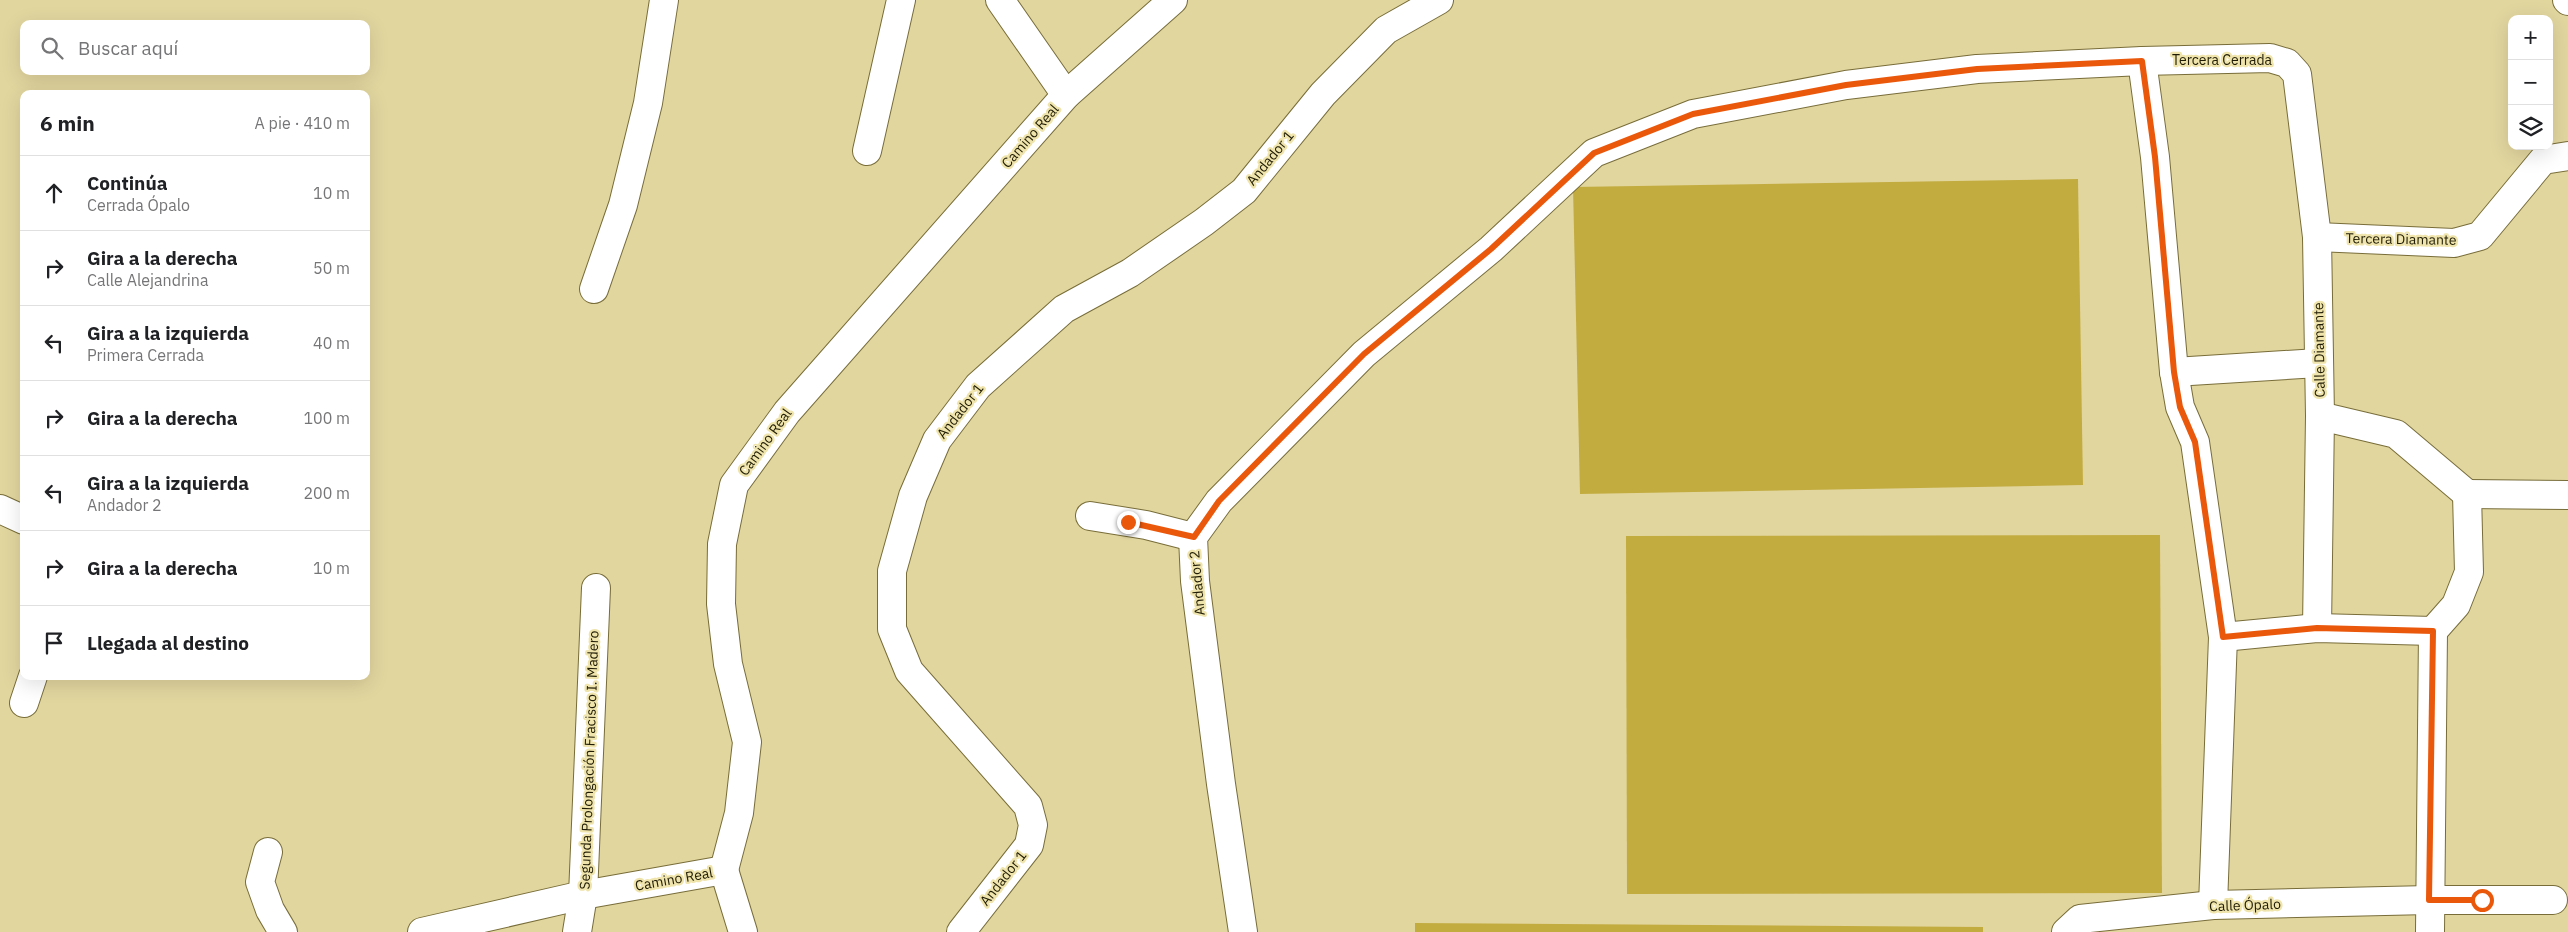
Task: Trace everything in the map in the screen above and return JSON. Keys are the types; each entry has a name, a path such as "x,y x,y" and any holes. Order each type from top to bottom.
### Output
{"street":[{"path":"594,289 626,196 648,103 664,0"},
{"path":"867,151 901,0"},
{"path":"1000,0 1066,95"},
{"name":"Camino Real","path":"422,932 583,895 724,870 739,814 747,742 728,664 721,604 722,544 734,485 787,412 1066,95 1173,0"},
{"name":"Andador 1","path":"961,932 1029,845 1033,825 1028,806 909,671 892,629 892,571 913,496 937,440 978,386 1064,309 1130,273 1204,222 1244,190 1323,94 1386,30 1439,0"},
{"name":"Tercera Cerrada","path":"2142,61 2270,58 2288,63 2297,74"},
{"path":"2142,61 2155,157 2174,372 2180,407 2195,442 2223,637 2213,905"},
{"name":"Andador 2","path":"1243,932 1221,784 1195,581 1194,537 1219,501 1364,354 1491,249 1594,153 1693,114 1846,85 1977,69 2142,61"},
{"name":"Calle Diamante","path":"2297,74 2317,237 2320,416 2317,628"},
{"name":"Tercera Diamante","path":"2317,237 2454,243 2480,236 2543,160 2568,156"},
{"path":"2174,372 2318,363"},
{"path":"2320,416 2396,434 2467,494 2568,494"},
{"path":"2430,932 2433,631 2456,604 2469,572 2467,494"},
{"path":"0,509 20,518"},
{"path":"1090,516 1146,525 1194,537"},
{"name":"Segunda Prolongación Fracisco I. Madero","path":"577,932 583,895 596,588"},
{"path":"2223,637 2317,628 2433,631"},
{"path":"24,703 31,680"},
{"path":"268,852 260,882 270,910 283,932"},
{"path":"724,870 742,932"},
{"name":"Calle Ópalo","path":"2066,932 2080,919 2213,905 2429,900 2552,900"}],"shaded area":[{"path":"2078,179 2083,485 1580,494 1573,187"},
{"path":"2160,535 2162,893 1627,894 1626,536"},
{"path":"1415,923 1983,927 1983,932 1415,932"}],"route":[{"path":"1128,522 1194,537 1219,501 1364,354 1491,249 1594,153 1693,114 1846,85 1977,69 2142,61 2155,157 2174,372 2180,407 2195,442 2223,637 2317,628 2433,631 2429,900 2482,900"}]}
